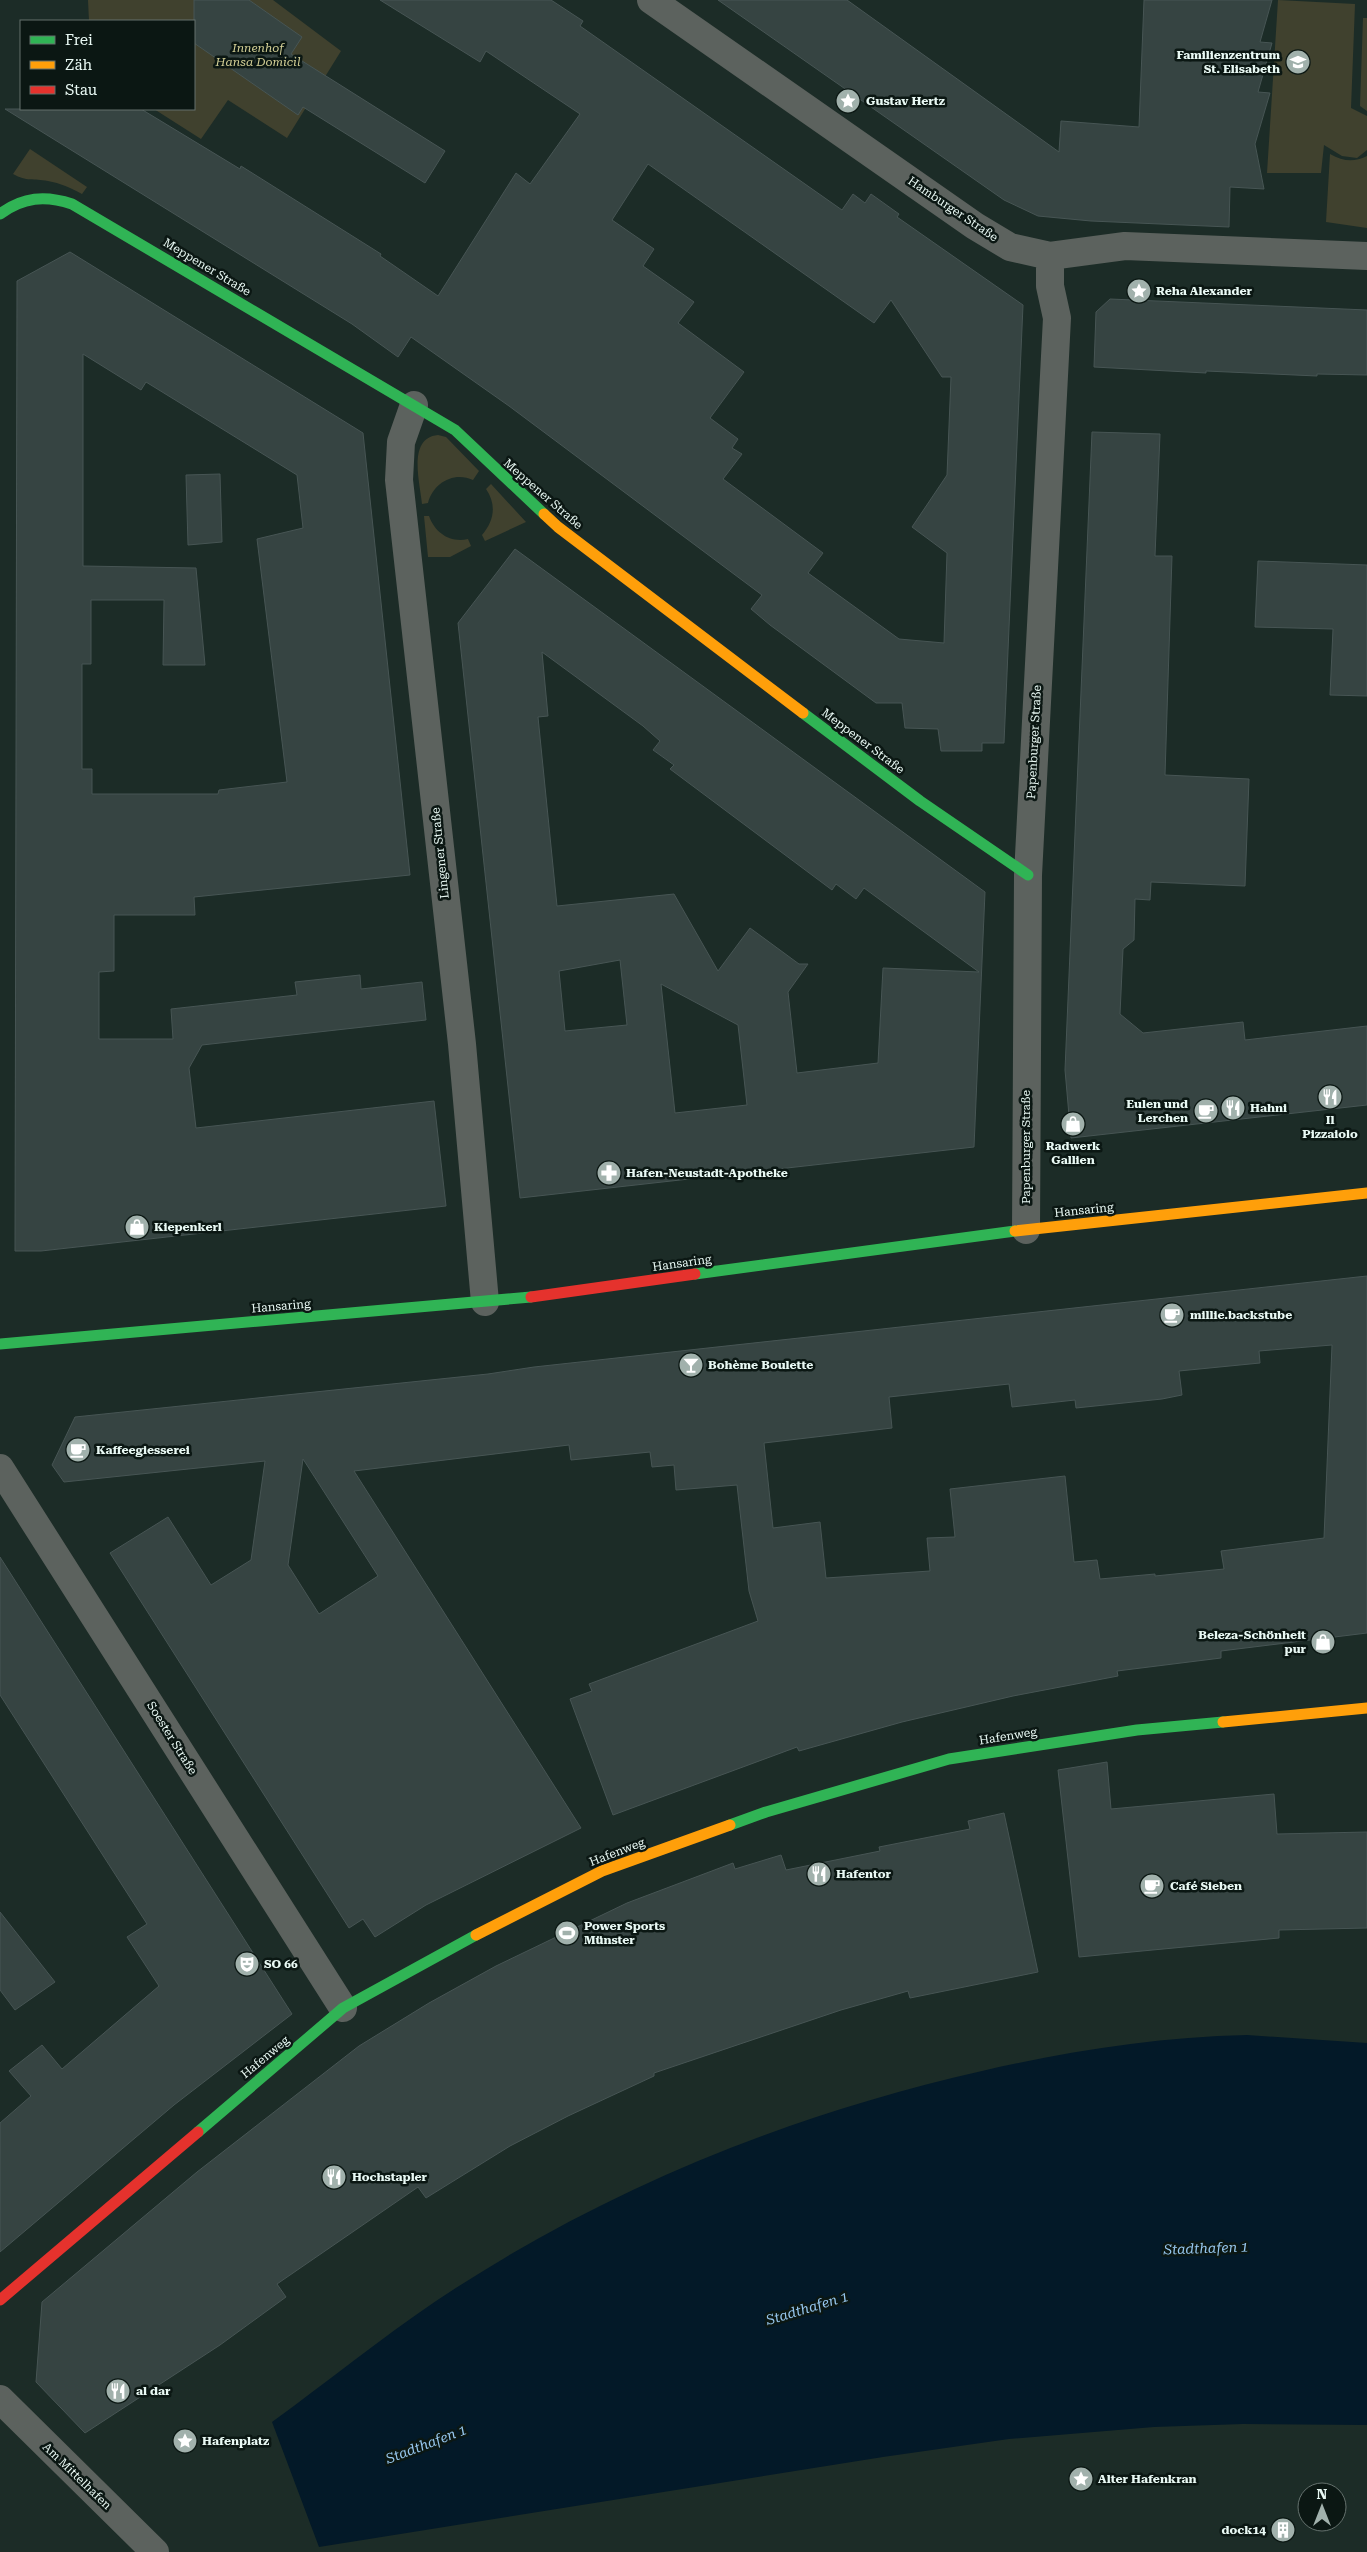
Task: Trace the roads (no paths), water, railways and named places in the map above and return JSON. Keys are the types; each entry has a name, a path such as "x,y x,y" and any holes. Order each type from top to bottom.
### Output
{"street":[{"name":"Hamburger Straße","path":"651,0 975,226 1010,247 1050,256 1125,246 1367,256"},
{"name":"Meppener Straße","path":"0,214 11,205 32,197 54,197 72,204 455,430 558,527 920,801 1028,875"},
{"name":"Papenburger Straße","path":"1026,1230 1028,875 1057,318 1050,286 1050,256"},
{"name":"Lingener Straße","path":"414,405 401,442 399,480 462,1044 485,1302"},
{"name":"Hansaring","path":"0,1344 485,1302 1026,1230 1367,1193"},
{"name":"Soester Straße","path":"0,1468 343,2008"},
{"name":"Hafenweg","path":"0,2300 343,2008 473,1936 602,1871 795,1804 949,1759 1137,1730 1367,1708"},
{"name":"Am Mittelhafen","path":"0,2399 155,2552"}],"water":[{"name":"Stadthafen 1","path":"1247,2035 1367,2043 1367,2425 1243,2424 1154,2427 1009,2439 883,2457 319,2547 272,2422 394,2330 436,2301 499,2261 564,2224 631,2191 699,2161 768,2134 838,2110 910,2089 982,2071 1080,2051 1147,2042"}],"place":[{"name":"Familienzentrum St. Elisabeth","path":"1298,62"},
{"name":"Gustav Hertz","path":"848,101"},
{"name":"Reha Alexander","path":"1139,291"},
{"name":"Il Pizzaiolo","path":"1330,1097"},
{"name":"Hahni","path":"1233,1108"},
{"name":"Eulen und Lerchen","path":"1206,1111"},
{"name":"Radwerk Gallien","path":"1073,1124"},
{"name":"Hafen-Neustadt-Apotheke","path":"609,1173"},
{"name":"Kiepenkerl","path":"137,1227"},
{"name":"millie.backstube","path":"1172,1315"},
{"name":"Bohème Boulette","path":"691,1365"},
{"name":"Kaffeegiesserei","path":"78,1450"},
{"name":"Beleza-Schönheit pur","path":"1323,1642"},
{"name":"Hafentor","path":"819,1874"},
{"name":"Café Sieben","path":"1152,1886"},
{"name":"Power Sports Münster","path":"567,1933"},
{"name":"SO 66","path":"247,1964"},
{"name":"Hochstapler","path":"334,2177"},
{"name":"al dar","path":"118,2391"},
{"name":"Hafenplatz","path":"185,2441"},
{"name":"Alter Hafenkran","path":"1081,2479"},
{"name":"dock14","path":"1283,2530"}],"park label":[{"name":"Innenhof Hansa Domicil","path":"258,55"}]}
